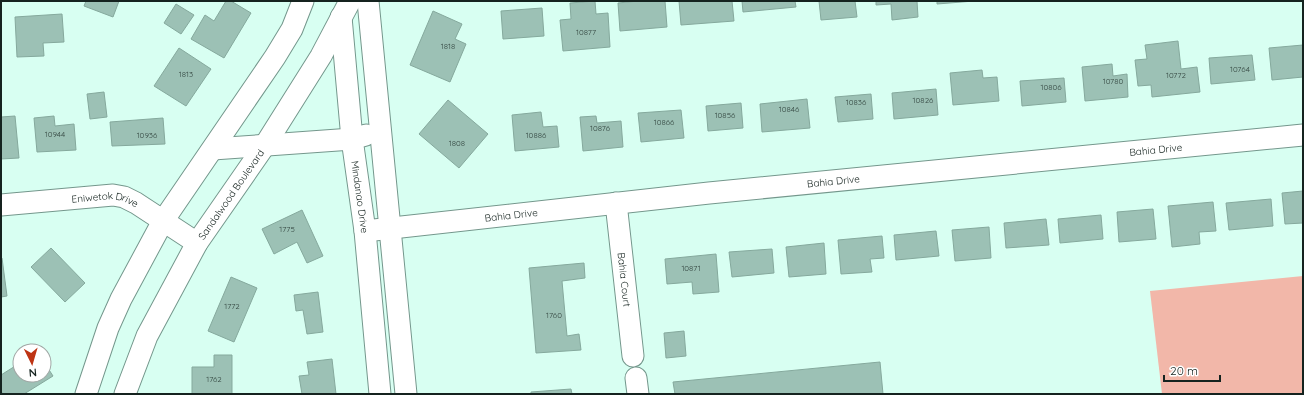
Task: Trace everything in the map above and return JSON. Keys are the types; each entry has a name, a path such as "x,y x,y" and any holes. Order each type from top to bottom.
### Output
{"street":[{"path":"86,394 108,328 121,299 163,221 275,57 292,30 303,1"},
{"path":"368,1 406,394"},
{"name":"Mindanao Drive","path":"343,6 352,139 365,231 380,394"},
{"name":"Sandalwood Boulevard","path":"125,394 147,336 197,243 265,145 322,56 343,6"},
{"path":"213,149 352,139 380,131"},
{"name":"Bahia Drive","path":"365,231 716,192 1303,135"},
{"name":"Eniwetok Drive","path":"1,205 113,196 124,197 136,203 197,243"},
{"name":"Bahia Court","path":"616,203 633,356"}],"shaded area":[{"path":"1303,276 1303,394 1162,394 1150,291"}],"building":[{"path":"86,1 119,1 113,17 84,6"},
{"path":"226,1 231,1 251,13 224,58 191,39 205,15 214,21"},
{"path":"595,1 596,14 608,13 610,47 563,51 560,20 571,19 570,3"},
{"path":"665,1 667,27 620,31 618,3"},
{"path":"679,1 732,1 734,21 681,25"},
{"path":"742,1 795,1 796,7 743,12"},
{"path":"819,1 855,1 857,17 821,20"},
{"path":"876,1 917,1 918,17 892,20 891,4 876,5"},
{"path":"937,1 974,1 937,4"},
{"path":"176,4 194,15 181,34 164,23"},
{"path":"542,8 544,36 503,39 501,11"},
{"path":"433,11 462,24 455,39 466,44 450,82 410,65"},
{"path":"62,14 64,42 43,43 44,56 17,57 15,17"},
{"path":"1178,41 1181,69 1197,67 1200,92 1152,97 1151,85 1138,86 1135,60 1147,59 1145,45"},
{"path":"1303,45 1303,77 1272,80 1269,48"},
{"path":"179,48 211,69 186,106 154,86"},
{"path":"1252,55 1255,80 1211,84 1209,58"},
{"path":"1112,64 1113,76 1127,74 1128,97 1085,101 1082,67"},
{"path":"982,70 983,78 997,77 999,101 953,105 950,73"},
{"path":"1064,78 1066,102 1022,106 1020,81"},
{"path":"936,89 938,115 894,119 892,93"},
{"path":"104,92 107,117 90,119 87,94"},
{"path":"871,94 873,119 838,122 835,97"},
{"path":"807,99 810,128 762,132 760,104"},
{"path":"448,100 488,134 459,168 419,134"},
{"path":"741,103 743,128 708,131 706,106"},
{"path":"681,110 684,138 641,142 638,113"},
{"path":"541,112 543,127 557,126 559,147 515,151 512,115"},
{"path":"15,116 19,158 1,159 1,117"},
{"path":"54,116 55,126 74,124 76,150 37,152 34,118"},
{"path":"596,116 597,123 621,121 623,147 583,151 580,117"},
{"path":"163,118 165,144 112,146 110,122"},
{"path":"1303,191 1303,223 1285,224 1282,193"},
{"path":"1271,199 1273,226 1229,230 1226,203"},
{"path":"1213,202 1216,231 1199,232 1200,244 1172,247 1168,206"},
{"path":"1153,209 1156,239 1119,242 1117,212"},
{"path":"302,210 323,256 307,263 297,242 274,254 262,229"},
{"path":"1101,215 1103,239 1060,243 1058,219"},
{"path":"1046,219 1049,245 1006,248 1004,223"},
{"path":"989,227 991,258 955,261 952,230"},
{"path":"936,231 939,256 896,260 894,235"},
{"path":"882,236 884,258 870,259 872,272 841,274 838,240"},
{"path":"824,243 826,274 789,277 786,247"},
{"path":"51,248 85,283 65,302 31,267"},
{"path":"772,249 774,273 732,277 729,252"},
{"path":"716,254 719,292 693,294 692,282 667,284 665,259"},
{"path":"1,258 7,296 1,297"},
{"path":"584,263 585,278 562,281 567,336 579,334 581,350 536,353 529,268"},
{"path":"231,277 257,288 234,342 208,331"},
{"path":"318,292 323,332 307,334 303,310 296,311 294,295"},
{"path":"684,331 686,356 666,358 664,333"},
{"path":"214,355 232,355 232,394 192,394 192,367 214,367"},
{"path":"332,359 336,394 302,394 299,376 309,375 307,362"},
{"path":"880,362 883,394 675,394 673,382"},
{"path":"12,368 12,383 42,383 24,394 3,394 1,391 1,375"},
{"path":"571,389 572,394 531,394 531,392"}]}
